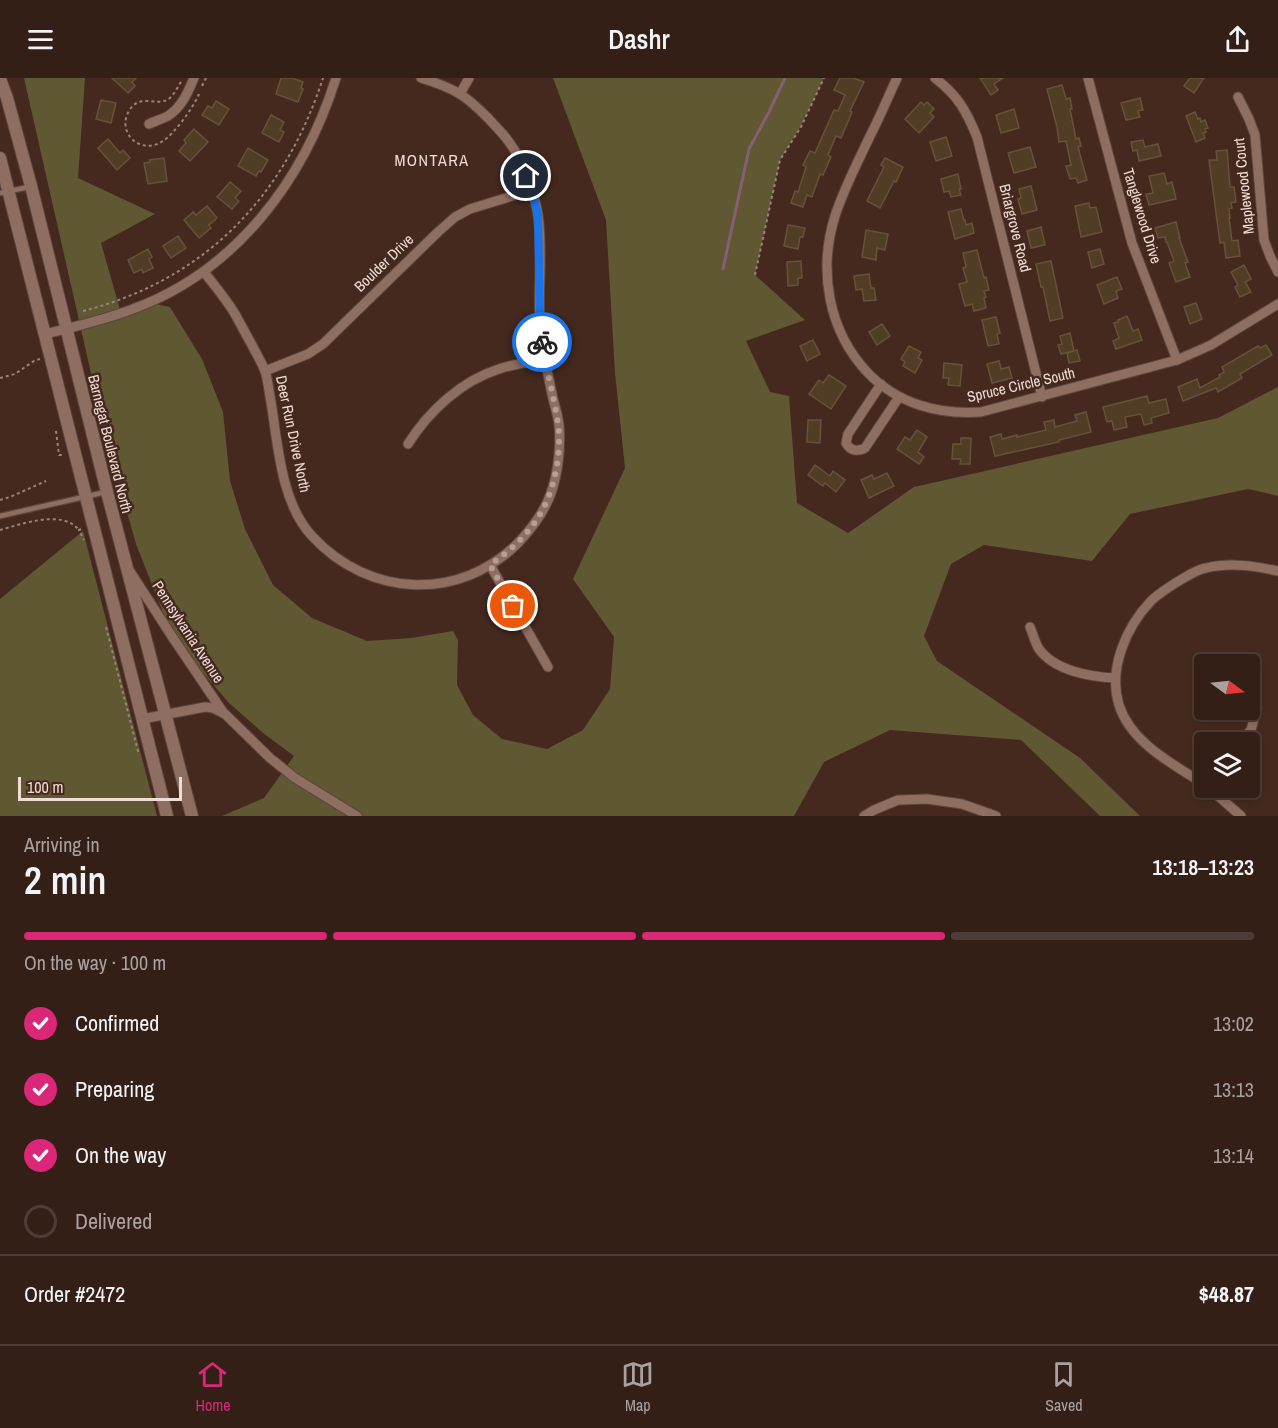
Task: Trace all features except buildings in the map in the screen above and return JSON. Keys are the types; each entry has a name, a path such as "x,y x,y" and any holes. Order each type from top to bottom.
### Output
{"street":[{"path":"149,124 169,116 188,93 194,78"},
{"path":"45,334 134,309 204,272 254,228 277,200 314,137 336,78"},
{"name":"Deer Run Drive North","path":"204,272 235,313 265,371 287,491 300,523 313,538 355,570 398,584 418,585 447,582 470,575 509,552 538,518 550,495 559,451 559,425 544,360 540,328 538,215 532,190 511,143 478,108 460,94 421,78"},
{"path":"460,94 469,78"},
{"name":"Spruce Circle South","path":"897,78 844,190 834,219 827,270 830,299 838,327 855,358 881,384 899,397 935,410 958,413 981,412 1177,360 1211,345 1278,304"},
{"name":"Briargrove Road","path":"935,78 957,98 965,110 976,137 1042,397"},
{"name":"Tanglewood Drive","path":"1088,78 1132,243 1177,360"},
{"name":"Barnegat Boulevard North","path":"0,80 31,186 107,492 192,816"},
{"name":"Maplewood Court","path":"1238,97 1255,135 1264,240 1278,272"},
{"path":"0,158 4,192 45,334 167,816"},
{"name":"Boulder Drive","path":"265,371 308,354 323,344 455,217 532,190"},
{"path":"408,444 428,416 475,378 500,368 544,360"},
{"path":"881,384 848,434 846,443 850,448 858,451 865,448 899,397"},
{"path":"490,565 548,667"},
{"path":"1194,778 1157,754 1139,738 1126,720 1119,705 1115,678 1122,646 1131,628 1152,600 1164,590 1203,568 1248,565 1278,571"},
{"name":"Pennsylvania Avenue","path":"127,567 225,714 270,758 295,778 357,816"},
{"path":"1030,627 1040,649 1065,668 1083,675 1115,678"},
{"name":"Pennsylvania Avenue","path":"142,719 205,707 225,714"},
{"path":"1220,798 1241,816"},
{"path":"864,816 898,800 927,799 962,804 996,816"}],"lane":[{"path":"4,192 31,186"},
{"path":"0,516 107,492"}],"path":[{"path":"83,311 158,283 195,260 232,230 249,213 282,168 313,108 322,78"},
{"path":"754,275 780,160 801,126 824,78"},
{"path":"0,378 15,374 34,361 50,355"},
{"path":"0,500 46,481"},
{"path":"0,530 37,520 50,519 73,524 80,529 82,536"}],"shaded area":[{"path":"24,78 85,78 78,178 155,214 101,243 121,313 150,303 170,307 202,359 223,412 230,481 245,529 273,585 312,618 367,641 411,638 453,631 458,640 457,685 473,715 502,739 547,749 583,730 610,689 614,637 573,579 625,468 615,373 606,220 553,78 824,78 801,126 780,160 755,275 805,320 746,341 770,392 789,396 797,503 848,533 914,487 1218,418 1278,387 1278,496 1248,489 1130,514 1092,561 984,545 951,564 924,636 937,661 1080,758 1140,816 1100,816 1021,740 890,730 824,762 794,816 222,816 264,798 294,756 229,703 173,638 136,544 105,435"},
{"path":"83,531 157,816 0,816 0,599"}],"waterway":[{"path":"723,269 749,149 785,78"}],"way so far":[{"path":"513,606 490,565 509,552 538,518 550,495 559,451 559,425 542,342"}],"district":[{"name":"MONTARA","path":"432,160"}],"route":[{"path":"526,176 538,215 542,342"}]}
